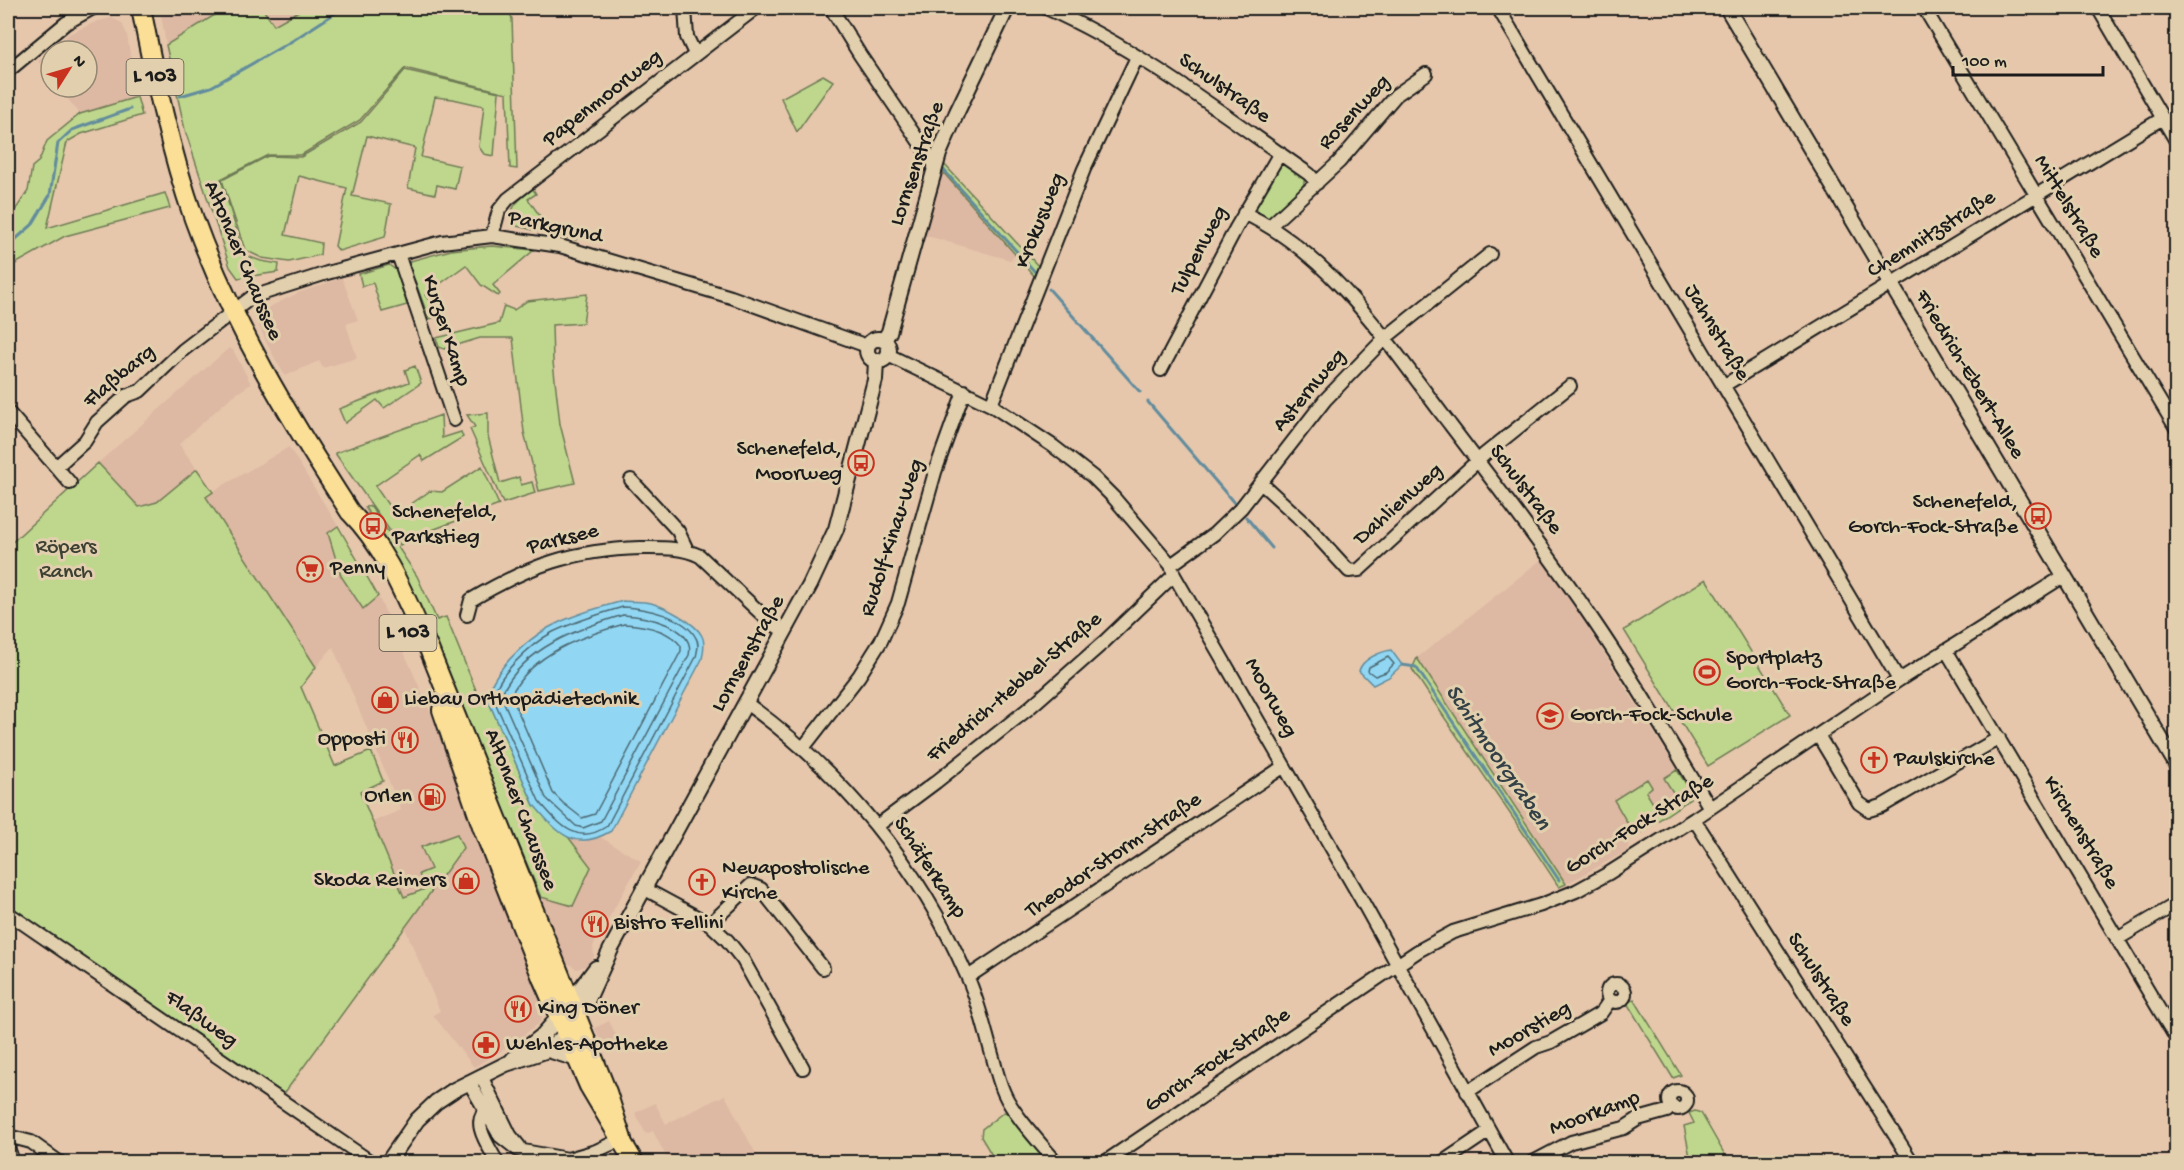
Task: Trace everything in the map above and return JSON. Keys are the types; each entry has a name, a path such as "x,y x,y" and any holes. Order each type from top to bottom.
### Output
{"main road":[{"name":"Altonaer Chaussee","path":"141,8 171,146 195,219 233,312 267,379 350,512 368,530 429,649 570,1001 567,1023 577,1059 595,1098 634,1162"},
{"name":"Altonaer Chaussee","path":"350,512 357,535 388,592 429,679 451,733 483,829 567,1023 607,1092 622,1139"}],"street":[{"path":"8,72 66,23 93,8"},
{"path":"685,8 687,37 695,54"},
{"name":"Papenmoorweg","path":"492,236 500,210 508,199 756,8"},
{"path":"831,8 865,63 935,165"},
{"name":"Lornsenstraße","path":"884,340 889,332 900,296 935,165 957,112 1007,8"},
{"name":"Schulstraße","path":"1046,8 1093,31 1195,94 1309,174 1317,183"},
{"name":"Jahnstraße","path":"1498,8 1899,680"},
{"name":"Friedrich-Ebert-Allee","path":"1727,8 2176,764"},
{"name":"Mittelstraße","path":"1924,8 2176,428"},
{"path":"2098,8 2176,141"},
{"name":"Krokusweg","path":"991,405 1084,169 1137,57"},
{"name":"Rosenweg","path":"1317,183 1340,162 1396,95 1426,74"},
{"name":"Chemnitzstraße","path":"1723,386 2163,118"},
{"name":"Tulpenweg","path":"1161,370 1244,213 1280,153"},
{"path":"1271,225 1317,183"},
{"name":"Schulstraße","path":"1244,213 1271,225 1310,256 1360,309 1384,339 1520,516 1602,632 1710,808"},
{"name":"Parkgrund","path":"233,312 252,297 305,279 442,242 492,236 535,241 581,252 742,301 867,346"},
{"name":"Kurzer Kamp","path":"398,254 454,420"},
{"name":"Asternweg","path":"1172,570 1229,521 1262,484 1325,400 1384,339 1490,254"},
{"name":"Flaßbarg","path":"56,467 85,441 97,422 121,399 140,391 183,350 233,312"},
{"path":"874,339 884,340 888,345 882,358 867,354 867,346 874,339"},
{"name":"Lornsenstraße","path":"567,1023 645,889 810,585 836,529 882,358"},
{"name":"Moorweg","path":"882,358 964,391 991,405 1043,439 1093,477 1114,498 1172,570 1398,964 1507,1162"},
{"name":"Dahlienweg","path":"1262,484 1307,525 1349,571 1359,570 1478,461 1570,386"},
{"name":"Rudolf-Kinau-Weg","path":"803,748 859,676 881,642 898,603 935,472 964,391"},
{"path":"8,412 70,483"},
{"path":"631,480 678,531 687,550 700,556 771,623 784,631"},
{"name":"Parksee","path":"467,615 471,600 524,570 543,563 607,549 687,550"},
{"name":"Friedrich-Hebbel-Straße","path":"877,826 1028,709 1104,642 1172,570"},
{"name":"Gorch-Fock-Straße","path":"1106,1162 1398,964 1453,932 1541,905 1587,886 1694,819 1899,680 2064,576"},
{"name":"Kirchenstraße","path":"1946,650 2176,1038"},
{"name":"Schäferkamp","path":"746,703 803,748 832,777 877,826 924,894 968,977 1002,1089 1008,1101 1056,1162"},
{"path":"1818,735 1859,803 1869,810 1882,807 1999,738"},
{"name":"Theodor-Storm-Straße","path":"968,977 1283,767"},
{"name":"Schulstraße","path":"1694,819 1912,1162"},
{"path":"710,924 751,885 761,889 823,968"},
{"path":"645,889 710,924 727,940 743,960 803,1068"},
{"path":"2119,939 2176,903"},
{"name":"Flaßweg","path":"8,913 371,1162"},
{"name":"Lornsenstraße","path":"570,1001 611,950"},
{"name":"Moorstieg","path":"1467,1092 1536,1047 1551,1042 1601,1013 1610,1000"},
{"path":"548,1050 567,1023"},
{"path":"506,1064 542,1036 567,1023"},
{"path":"388,1162 417,1120 436,1102 475,1079 506,1064 548,1050 577,1059"},
{"path":"475,1079 490,1108 500,1136 518,1150 568,1159 622,1139"},
{"name":"Moorkamp","path":"1533,1162 1571,1142 1624,1128 1638,1119 1667,1111 1672,1106"},
{"path":"490,1108 480,1122 481,1131 497,1162"},
{"path":"1443,1162 1489,1131"},
{"path":"8,1136 31,1142 59,1162"},
{"path":"8,1147 13,1162"}],"shaded area":[{"path":"160,8 226,8 166,45"},
{"path":"262,8 304,8 274,26"},
{"path":"112,18 122,23 127,35 137,97 80,114 68,99 99,99 99,39 63,39 98,21"},
{"path":"942,171 1016,255 1010,260 924,235"},
{"path":"342,278 358,320 346,324 357,358 323,368 319,361 285,376 267,344 258,323 257,313 298,293"},
{"path":"229,348 233,350 251,384 230,398 179,444 197,469 157,502 138,507 98,463"},
{"path":"289,447 338,526 328,533 363,609 378,596 408,661 434,721 474,836 539,997 543,1012 541,1022 506,1048 474,1067 433,1015 440,1011 362,826 401,810 333,647 316,667 205,496"},
{"name":"Gorch-Fock-Schule","path":"1542,559 1690,790 1690,799 1630,840 1627,851 1566,884 1417,658"},
{"path":"600,837 641,861 593,946 594,956 586,966 577,969 566,962 541,897 572,905 591,867 569,838 582,842"},
{"path":"609,1021 620,1043 605,1050 595,1028"},
{"path":"725,1095 760,1162 669,1162 653,1131 646,1134 635,1113 655,1103 666,1124"}],"green space":[{"path":"226,8 262,8 274,25 304,8 509,8 512,19 517,169 510,168 507,93 405,68 360,120 301,155 268,155 221,179 244,255 279,264 278,272 238,278 230,267 185,130 166,45"},
{"path":"405,70 499,92 494,156 484,154 479,147 484,106 435,97 421,157 460,166 455,189 437,185 435,194 408,188 415,148 367,136 352,196 391,204 385,237 339,251 335,246 347,188 299,176 285,235 321,243 320,255 289,262 262,258 245,250 222,180 268,156 301,157 361,122"},
{"path":"823,75 833,81 797,132 781,98"},
{"path":"137,97 142,115 81,134 67,142 47,228 165,193 170,208 65,236 8,268 8,221 28,191 32,167 39,161 47,141 80,114"},
{"path":"944,164 1039,267 1036,278 942,171"},
{"path":"1278,166 1290,166 1304,176 1304,183 1294,200 1271,218 1267,218 1256,211 1255,206"},
{"path":"533,189 536,194 528,199 549,229 556,225 577,238 576,240 517,226 513,220 512,210"},
{"path":"492,246 534,250 493,285 500,294 498,296 481,285 466,265 425,295 439,316 429,319 415,281 409,272 410,261 451,250"},
{"path":"389,265 397,271 407,305 382,312 373,283 362,286 359,274"},
{"path":"587,294 583,323 552,325 553,362 560,424 575,483 539,491 524,432 513,338 480,338 444,349 439,347 436,338 499,323 504,306 514,310 527,301"},
{"path":"415,366 421,383 384,408 377,400 345,423 339,409 409,382 405,370"},
{"path":"488,413 488,436 500,483 519,477 521,485 532,482 535,493 503,503 470,429 475,427 467,415"},
{"path":"441,415 442,438 461,432 463,437 424,461 420,455 375,486 395,515 430,491 442,492 482,466 499,505 416,536 400,545 335,453"},
{"name":"Röpers Ranch","path":"98,463 139,507 157,502 197,469 213,492 206,497 316,667 301,687 335,766 371,751 383,781 360,792 404,897 425,889 419,874 431,869 421,847 457,834 463,848 283,1095 8,906 8,546"},
{"path":"371,506 417,576 437,620 446,617 480,700 488,700 534,805 569,838 591,867 573,906 541,897 407,580 365,507"},
{"path":"338,526 378,596 363,609 341,576 328,533"},
{"name":"Sportplatz Gorch-Fock-Straße","path":"1706,579 1790,715 1708,766 1624,630"},
{"path":"1417,658 1566,884 1559,887 1412,669"},
{"path":"1677,770 1690,790 1690,799 1635,836 1614,800 1647,779 1652,787 1646,792 1659,813 1676,797 1664,778"},
{"path":"1634,999 1681,1075 1673,1078 1627,1003"},
{"path":"1695,1111 1701,1113 1729,1162 1691,1162 1684,1126 1694,1123 1689,1113"},
{"path":"1004,1112 1013,1115 1048,1162 996,1162 981,1137 982,1129"}],"water":[{"path":"623,601 651,603 686,620 703,639 702,659 611,831 587,840 577,840 559,831 534,805 488,700 494,680 501,669 539,634 557,623"},
{"path":"1391,650 1402,665 1389,677 1373,685 1359,671 1361,667 1372,657"}],"waterway":[{"path":"180,96 211,87 292,41 343,8"},
{"path":"8,246 32,225 50,195 58,143 72,130 130,109"},
{"name":"Schitmoorgraben","path":"942,168 1036,273"},
{"name":"Schitmoorgraben","path":"1049,289 1140,392"},
{"name":"Schitmoorgraben","path":"1148,402 1235,504"},
{"name":"Schitmoorgraben","path":"1246,517 1272,548"},
{"name":"Schitmoorgraben","path":"1402,665 1416,667 1559,880"}],"place":[{"name":"Schenefeld, Moorweg","path":"861,463"},
{"name":"Schenefeld, Gorch-Fock-Straße","path":"2038,516"},
{"name":"Schenefeld, Parkstieg","path":"373,526"},
{"name":"Penny","path":"310,569"},
{"name":"Sportplatz Gorch-Fock-Straße","path":"1707,672"},
{"name":"Liebau Orthopädietechnik","path":"385,700"},
{"name":"Gorch-Fock-Schule","path":"1550,716"},
{"name":"Opposti","path":"405,740"},
{"name":"Paulskirche","path":"1874,760"},
{"name":"Orlen","path":"432,797"},
{"name":"Skoda Reimers","path":"466,881"},
{"name":"Neuapostolische Kirche","path":"702,882"},
{"name":"Bistro Fellini","path":"595,924"},
{"name":"King Döner","path":"518,1009"},
{"name":"Wehles-Apotheke","path":"486,1045"}]}
